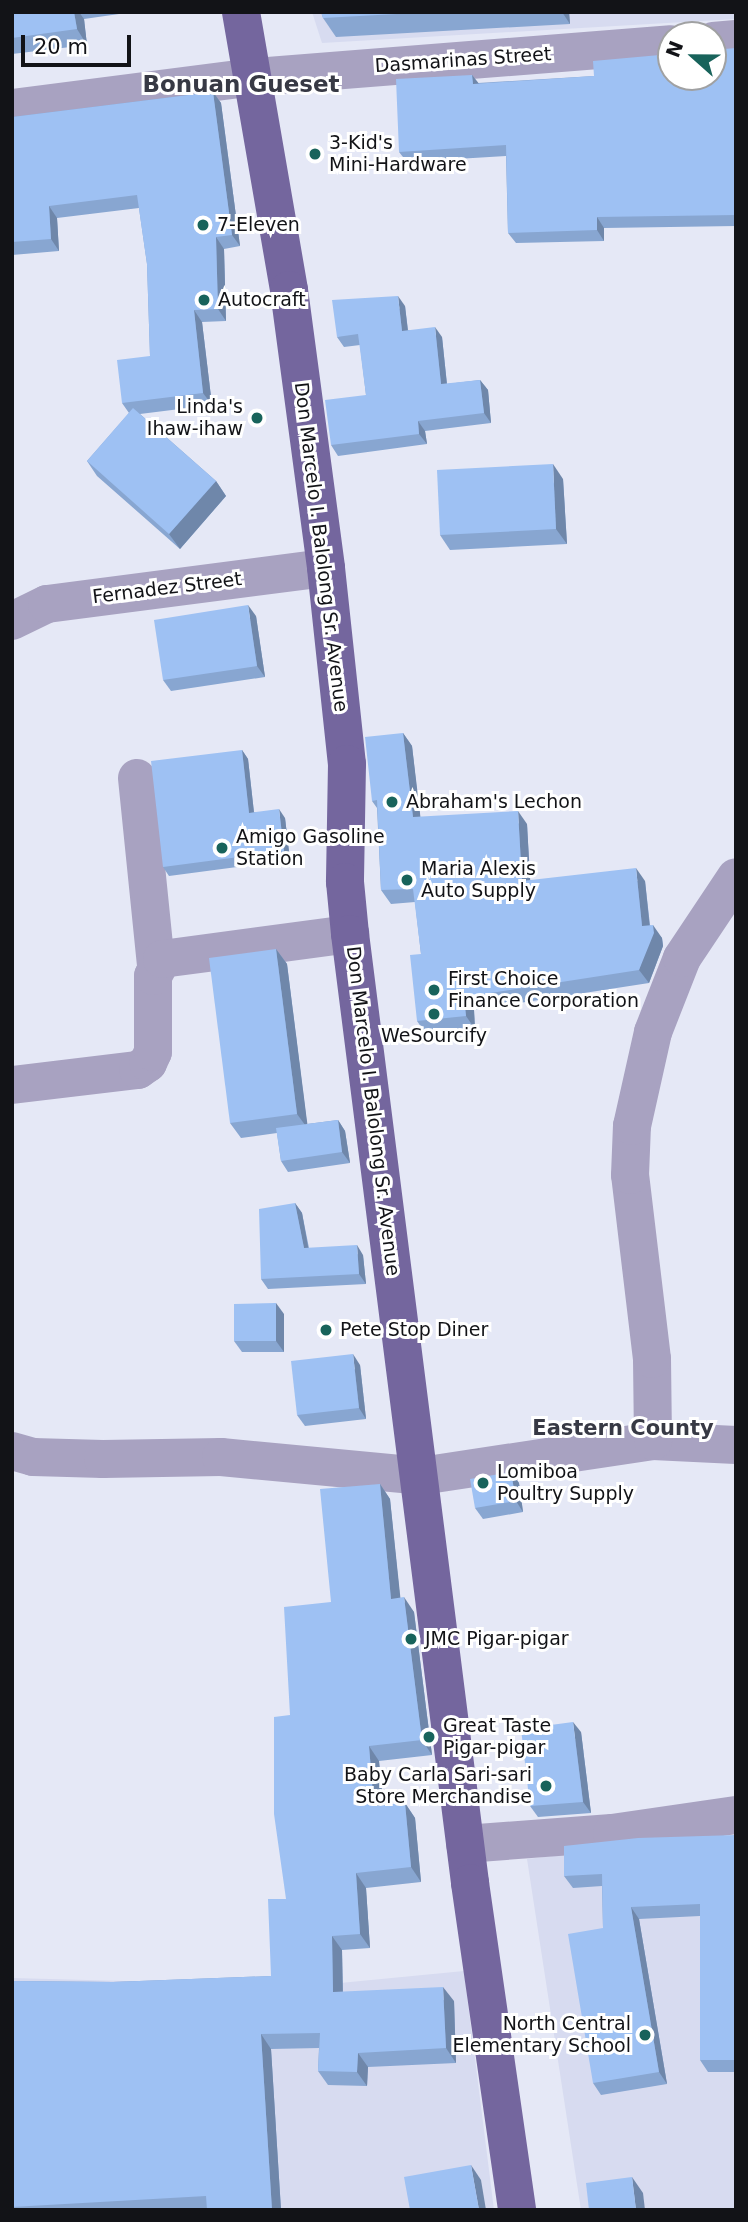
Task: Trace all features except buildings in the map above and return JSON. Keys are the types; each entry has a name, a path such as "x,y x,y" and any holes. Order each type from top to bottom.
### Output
{"main road":[{"name":"Don Marcelo I. Balolong Sr. Avenue","path":"241,12 255,77 326,568 348,764 345,882 350,934 421,1476 465,1844 517,2210"}],"street":[{"name":"Dasmarinas Street","path":"12,108 255,77 657,45"},
{"name":"Fernadez Street","path":"12,621 47,604 326,568"},
{"path":"12,1085 138,1070 149,1063 156,964 137,778"},
{"path":"653,1441 652,1359 630,1175 632,1126 653,1032 682,958 736,877"},
{"path":"156,964 350,934"},
{"path":"12,1451 33,1457 103,1460 221,1457 421,1476 653,1441 736,1445"},
{"path":"465,1844 612,1833 736,1815"}],"shaded area":[{"path":"312,12 736,12 736,19 657,21 657,24 322,43"},
{"name":"North Central Elementary School","path":"736,1835 736,2210 581,2210 527,1859"},
{"path":"464,1971 494,2210 12,2210 12,1978 309,1986"}],"place":[{"name":"3-Kid's Mini-Hardware","path":"315,154"},
{"name":"7-Eleven","path":"203,225"},
{"name":"Autocraft","path":"204,300"},
{"name":"Linda's Ihaw-ihaw","path":"257,418"},
{"name":"Abraham's Lechon","path":"392,802"},
{"name":"Amigo Gasoline Station","path":"222,848"},
{"name":"Maria Alexis Auto Supply","path":"407,880"},
{"name":"First Choice Finance Corporation","path":"434,990"},
{"name":"WeSourcify","path":"434,1014"},
{"name":"Pete Stop Diner","path":"326,1330"},
{"name":"Lomiboa Poultry Supply","path":"483,1483"},
{"name":"JMC Pigar-pigar","path":"411,1639"},
{"name":"Great Taste Pigar-pigar","path":"429,1737"},
{"name":"Baby Carla Sari-sari Store Merchandise","path":"546,1786"},
{"name":"North Central Elementary School","path":"645,2035"}],"district":[{"name":"Bonuan Gueset","path":"241,84"},
{"name":"Eastern County","path":"623,1428"}]}
